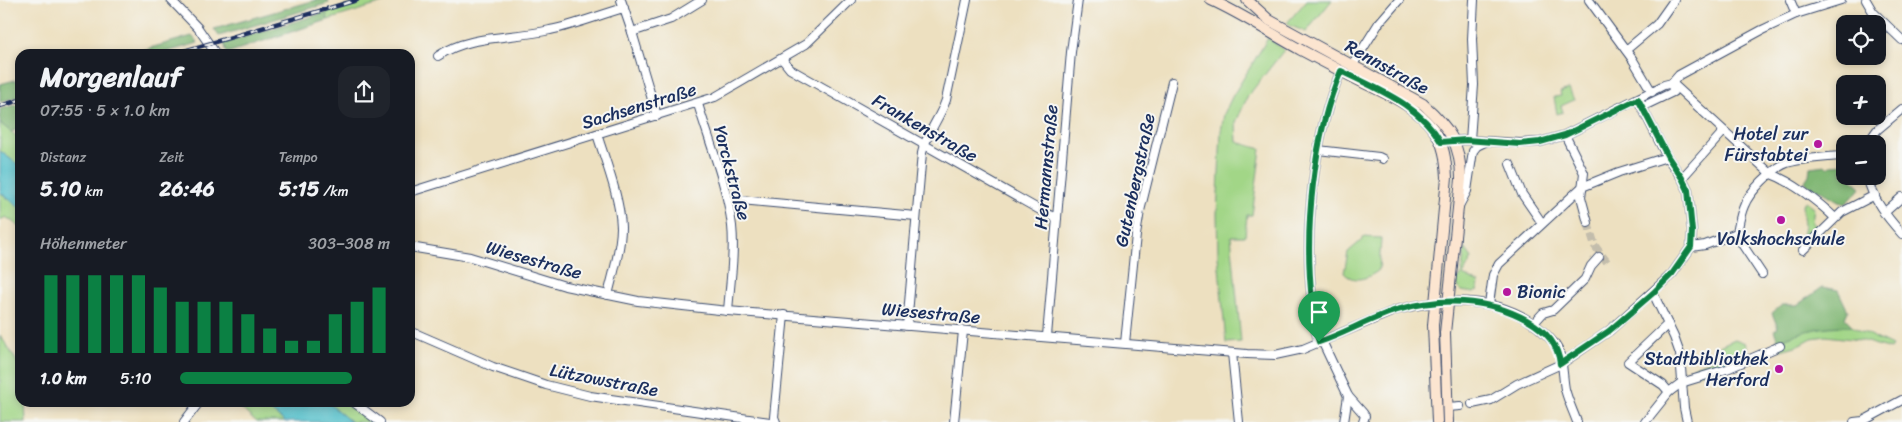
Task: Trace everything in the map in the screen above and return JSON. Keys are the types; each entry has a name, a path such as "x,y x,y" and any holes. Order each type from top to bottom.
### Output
{"main road":[{"path":"1211,0 1230,4 1269,20"},
{"path":"1246,0 1269,20"},
{"name":"Rennstraße","path":"1230,4 1281,39 1399,101 1414,111 1433,129 1441,142"},
{"name":"Rennstraße","path":"1269,20 1423,104 1441,121 1454,141 1461,166 1459,205 1444,333 1448,422"},
{"path":"1437,422 1433,325 1447,177 1441,142 1454,141"}],"street":[{"path":"170,0 198,28 213,49"},
{"path":"632,32 671,19 702,0"},
{"name":"Sachsenstraße","path":"415,190 698,104 727,91 806,44 851,0"},
{"path":"907,326 924,145 942,114 967,0"},
{"name":"Hermannstraße","path":"1047,336 1071,52 1078,0"},
{"path":"1352,66 1379,24 1399,0"},
{"path":"1470,140 1474,85 1472,39 1474,0"},
{"path":"1588,0 1634,60 1652,92"},
{"path":"1626,50 1657,24 1674,0"},
{"path":"1790,0 1796,14"},
{"path":"1639,102 1652,92 1762,30 1796,14 1839,0"},
{"path":"1866,0 1873,12 1902,40"},
{"path":"438,56 450,48 472,42 552,30 622,4 657,116"},
{"name":"Frankenstraße","path":"782,59 790,69 1057,218"},
{"path":"1341,71 1328,105 1318,150 1309,233 1310,280 1314,325 1348,396 1364,413 1363,422"},
{"path":"1454,141 1470,140 1520,144 1540,142 1565,135 1625,105 1639,102 1648,104 1673,92 1674,80"},
{"path":"1674,80 1724,131 1771,174 1786,180 1826,209 1835,218"},
{"name":"Gutenbergstraße","path":"1126,343 1140,211 1172,82"},
{"path":"1472,404 1491,400 1517,384 1560,364 1609,331 1640,299 1653,293 1672,274 1691,247 1692,231 1688,195 1682,178 1668,157 1639,102"},
{"name":"Yorckstraße","path":"698,104 728,201 733,246 728,311"},
{"path":"1873,135 1902,109"},
{"path":"1682,178 1724,131"},
{"path":"597,134 614,191 621,226 608,295"},
{"path":"1565,135 1584,173 1581,197 1588,223"},
{"path":"1459,205 1466,191 1473,151 1477,146 1485,142"},
{"path":"1318,150 1383,159"},
{"path":"1490,304 1493,276 1499,264 1582,187 1619,172 1668,157"},
{"path":"1762,274 1737,233 1744,205 1771,174 1787,164 1808,159 1836,157"},
{"path":"1510,164 1522,194 1542,224"},
{"path":"1869,185 1884,213 1902,234"},
{"path":"1803,250 1842,212 1875,195"},
{"path":"1884,213 1901,198"},
{"path":"728,201 741,200 916,216"},
{"path":"1691,247 1705,245 1737,233"},
{"name":"Wiesestraße","path":"415,248 470,257 543,280 638,301 728,311 963,331 1047,336 1232,353 1275,355 1303,348 1396,310 1448,302 1490,304 1534,324 1554,344 1559,352 1566,392 1577,422"},
{"path":"1534,324 1543,313 1553,310 1585,279 1591,266 1599,257"},
{"path":"1653,293 1680,354 1681,383 1687,422"},
{"path":"776,422 774,418 784,315"},
{"path":"1668,324 1628,362 1663,385 1669,392"},
{"path":"954,422 963,331"},
{"name":"Lützowstraße","path":"415,333 493,367 546,385 590,396 770,422"},
{"path":"1645,422 1669,392 1681,383 1727,369 1780,346"},
{"path":"1232,353 1239,422"},
{"path":"1345,421 1348,396"},
{"path":"1854,422 1863,421 1902,400"},
{"path":"1448,406 1460,406"},
{"path":"184,422 195,407"},
{"path":"360,407 380,422"}],"green space":[{"path":"316,0 328,0 329,3 219,36 214,29"},
{"path":"366,0 392,0 328,20 326,12"},
{"path":"1307,0 1332,0 1306,32 1286,24"},
{"path":"326,12 328,20 239,49 226,49 224,43"},
{"path":"192,36 198,43 177,49 146,49"},
{"path":"1268,38 1284,50 1248,96 1236,122 1237,142 1261,149 1252,215 1247,215 1245,236 1231,236 1241,342 1226,343 1218,256 1217,214 1221,131 1224,114 1232,97"},
{"path":"15,80 15,98 0,102 0,84"},
{"path":"1569,89 1574,100 1561,106 1563,112 1557,114 1554,97 1561,96 1560,92"},
{"path":"15,105 15,130 11,132 0,123 0,109"},
{"path":"0,123 15,135 15,162 0,151"},
{"path":"1825,165 1828,168 1830,165 1836,165 1836,185 1859,185 1861,187 1845,204 1819,190 1809,187 1805,181 1809,175 1810,167"},
{"path":"0,192 15,204 15,223 6,217 0,220"},
{"path":"1806,201 1814,207 1812,223 1819,230 1808,239 1802,236 1804,226 1802,204"},
{"path":"1363,237 1381,238 1379,270 1362,279 1352,278 1344,273 1348,252"},
{"path":"1465,248 1472,258 1463,275 1479,283 1478,290 1474,293 1461,291 1457,285 1458,278 1461,276"},
{"path":"1823,287 1838,290 1848,311 1845,318 1851,326 1814,329 1778,341 1774,330 1778,328 1772,313 1782,305 1797,305"},
{"path":"1826,326 1851,326 1892,346 1890,349 1860,340 1826,336 1812,338 1799,345 1781,350 1778,341 1806,330"},
{"path":"0,335 15,358 15,407 25,407 26,422 0,422"},
{"path":"1735,339 1745,343 1750,355 1697,374 1692,369 1711,360 1712,352 1719,346"},
{"path":"240,407 266,407 285,422 256,422"},
{"path":"333,407 356,407 375,422 351,422"}],"water":[{"path":"0,151 15,162 15,204 0,192"},
{"path":"266,407 333,407 351,422 285,422"}],"waterway":[{"path":"1693,369 1701,371 1704,368 1739,355"}],"tunnel":[{"path":"1588,223 1595,246 1607,262"}],"railway":[{"path":"191,49 357,0"},
{"path":"0,106 15,102"}],"place":[{"name":"Hotel zur Fürstabtei","path":"1818,144"},
{"name":"Volkshochschule","path":"1781,220"},
{"name":"Bionic","path":"1507,292"},
{"name":"Stadtbibliothek Herford","path":"1779,369"}],"route":[{"path":"1341,71 1399,101 1414,111 1433,129 1441,142 1466,140 1520,144 1540,142 1565,135 1638,99 1668,157 1688,190 1692,231 1691,247 1672,274 1609,331 1560,364 1559,352 1554,344 1534,324 1497,306 1459,301 1434,303 1396,310 1319,342 1314,325 1310,280 1309,233 1318,150 1328,105 1341,71"}]}
